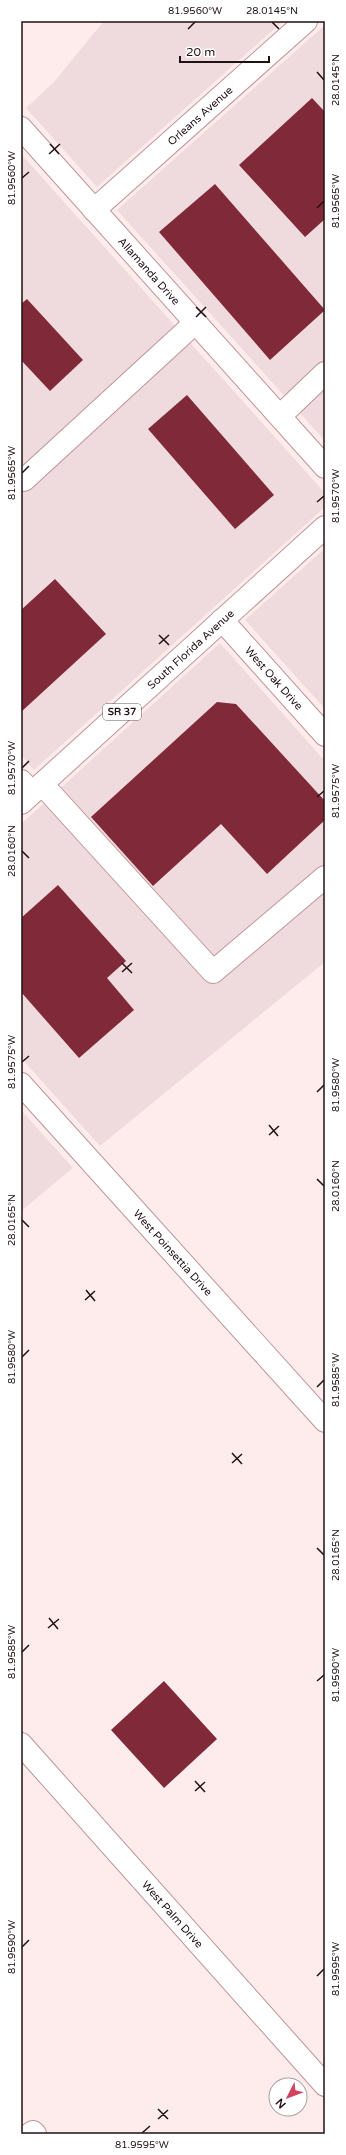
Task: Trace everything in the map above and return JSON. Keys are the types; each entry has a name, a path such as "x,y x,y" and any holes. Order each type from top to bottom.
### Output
{"street":[{"name":"Orleans Avenue","path":"94,210 306,21"},
{"name":"Allamanda Drive","path":"21,128 325,467"},
{"path":"22,480 196,322"},
{"path":"280,416 325,373"},
{"name":"South Florida Avenue","path":"29,790 325,527"},
{"name":"West Oak Drive","path":"222,620 325,735"},
{"path":"29,790 213,972 325,876"},
{"name":"West Poinsettia Drive","path":"21,1084 325,1421"},
{"name":"West Palm Drive","path":"21,1744 325,2085"},
{"path":"30,2134 33,2132 35,2134"}],"shaded area":[{"path":"104,21 283,21 97,187 26,108 53,83"},
{"path":"325,25 325,441 117,210"},
{"path":"21,154 325,493 325,507 34,770 21,755 21,523 23,522 21,519"},
{"path":"325,548 325,709 245,620"},
{"path":"220,643 325,761 325,962 100,1146 21,1058 21,824"},
{"path":"21,1110 73,1168 21,1211"}],"building":[{"path":"312,98 325,112 325,219 305,237 239,165"},
{"path":"215,184 325,310 270,360 159,232"},
{"path":"27,299 83,360 50,391 21,360 21,304"},
{"path":"187,395 274,495 235,529 148,429"},
{"path":"55,579 106,634 21,712 21,610"},
{"path":"217,702 236,704 325,801 325,820 267,874 221,824 153,886 91,817"},
{"path":"58,885 126,961 107,978 134,1010 79,1058 21,992 21,918"},
{"path":"164,1681 217,1739 164,1788 111,1730"}]}
